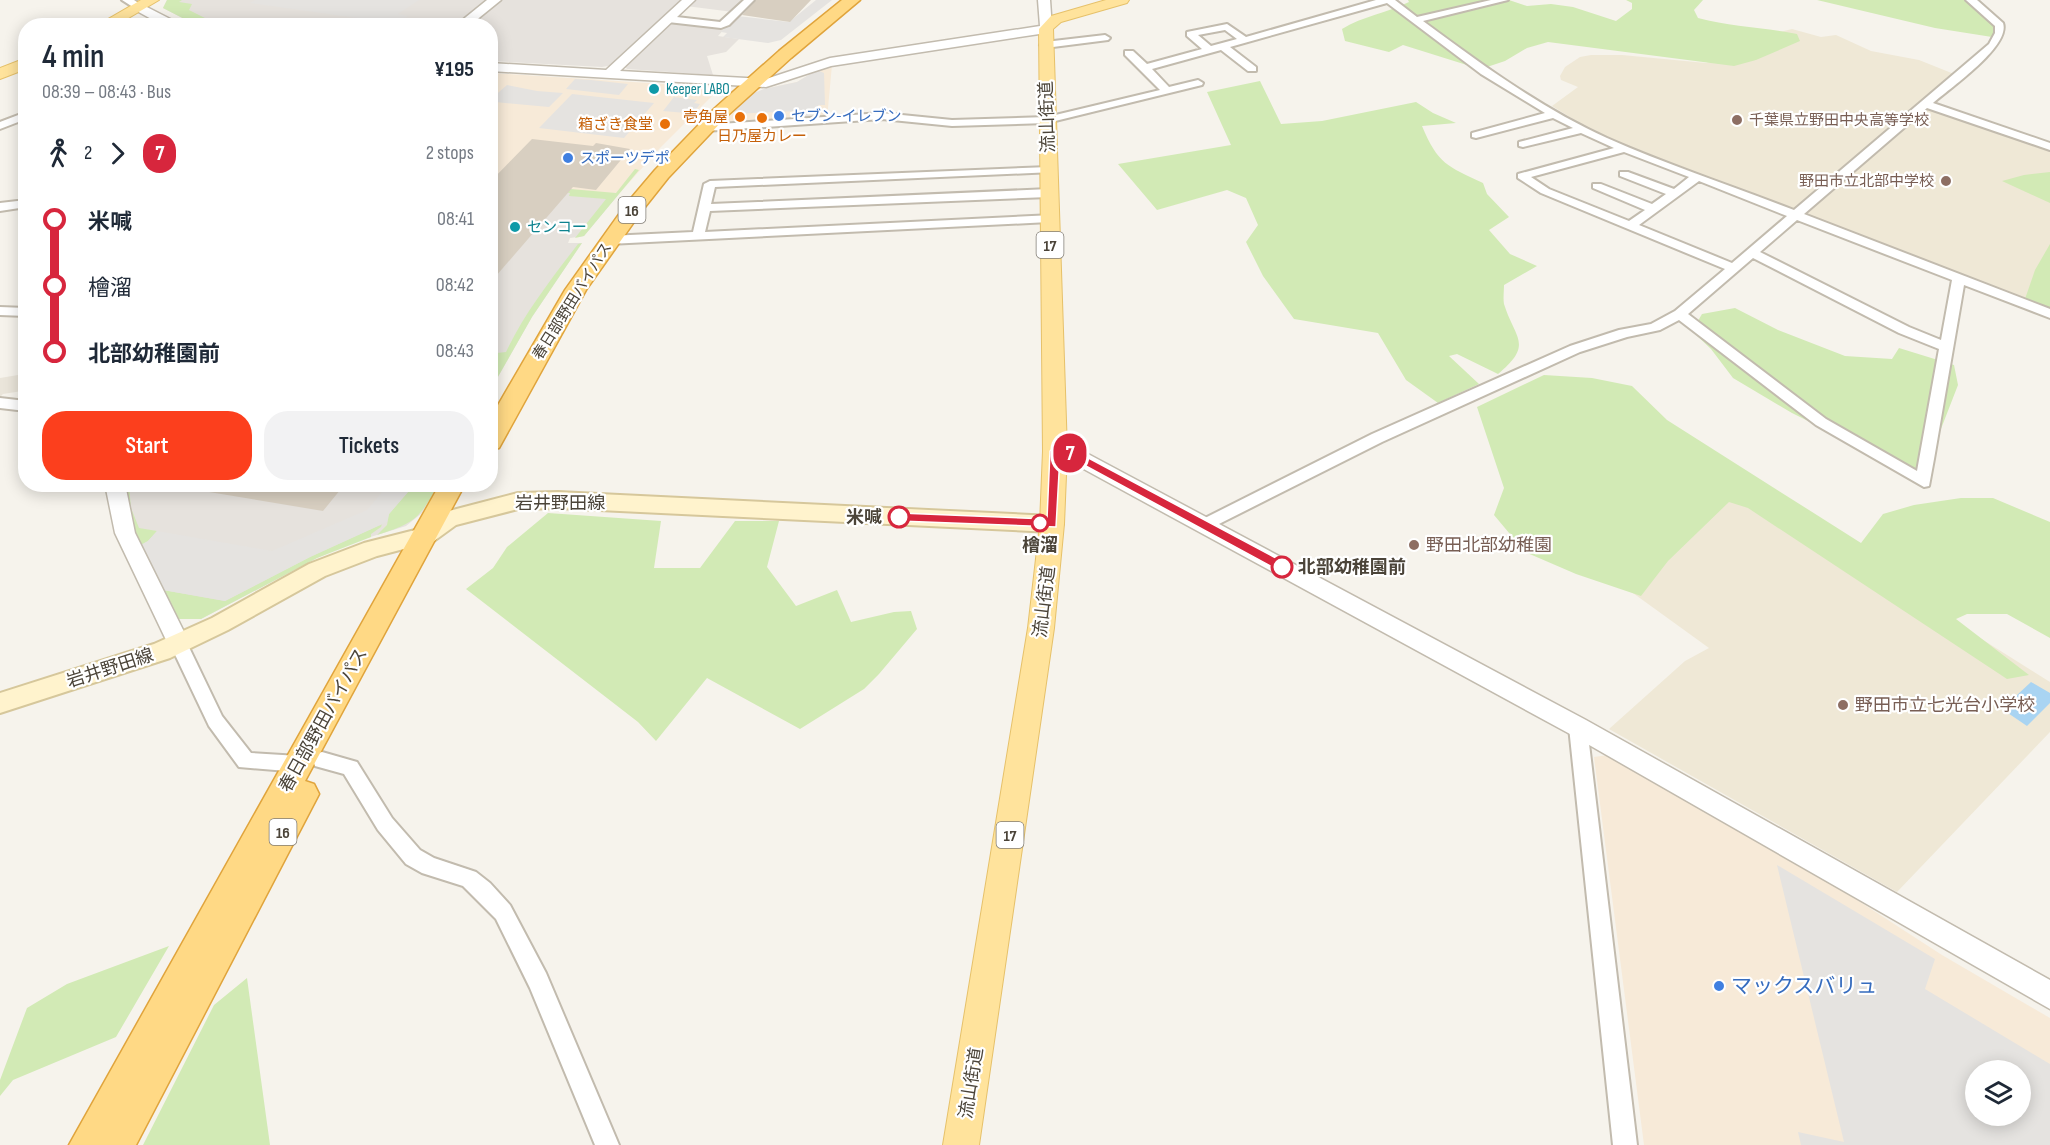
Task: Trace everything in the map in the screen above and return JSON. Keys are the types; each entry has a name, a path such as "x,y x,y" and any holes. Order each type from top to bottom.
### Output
{"highway":[{"name":"春日部野田バイパス","path":"498,398 517,363 583,259 650,172 684,136 842,0"},
{"name":"春日部野田バイパス","path":"498,428 580,282 609,240 663,173 745,83 852,0"},
{"name":"春日部野田バイパス","path":"437,527 450,492"},
{"name":"春日部野田バイパス","path":"115,1145 310,762 437,527 461,492"},
{"name":"春日部野田バイパス","path":"88,1145 310,762"}],"main road":[{"path":"1046,37 1050,23 1065,16 1122,0"},
{"path":"115,18 139,2"},
{"name":"流山街道","path":"961,1145 1027,722 1048,574 1052,524 1055,451 1046,37"},
{"path":"0,74 18,66"},
{"name":"岩井野田線","path":"0,703 162,651 220,624 317,570 372,549 518,501 558,500 1052,524"}],"street":[{"path":"471,18 495,0"},
{"path":"609,74 689,0"},
{"path":"668,19 721,25 726,23 749,0"},
{"path":"1044,0 1046,37"},
{"path":"1145,68 1388,0 1485,72 1555,114 1623,149 2050,314"},
{"path":"1415,20 1503,0"},
{"path":"1205,525 1377,438 1575,349 1624,333 1655,327 1680,314 1753,254 1979,59 1998,40 2000,25 1971,0"},
{"path":"139,2 162,18"},
{"path":"1210,50 1190,34 1227,27 1244,40"},
{"path":"498,67 745,83 784,80 806,69 830,62 1046,37 1105,38"},
{"path":"1223,46 1252,69"},
{"path":"1130,53 1167,91"},
{"path":"705,128 882,116 952,123 1047,120 1198,83"},
{"path":"1925,104 2050,147"},
{"path":"1476,135 1555,114"},
{"path":"0,126 18,118"},
{"path":"1523,144 1582,129"},
{"path":"1623,149 1522,176 1545,191 1735,269"},
{"path":"698,235 710,184 1049,170"},
{"path":"1624,174 1675,193"},
{"path":"1629,226 1697,177"},
{"path":"1597,186 1654,208"},
{"path":"704,208 1049,193"},
{"path":"0,207 18,204"},
{"path":"609,240 1049,218"},
{"path":"1753,254 1904,330 1946,347"},
{"path":"1680,314 1821,422 1924,483 1959,279"},
{"path":"0,311 18,312"},
{"path":"0,403 18,404"},
{"path":"1055,451 1077,456 1578,727 2050,995"},
{"path":"117,492 125,533 215,721 246,761 310,762 350,768 385,824 413,856 429,866 469,879 483,890 503,912 538,981 608,1145"},
{"path":"1578,727 1624,1145"}],"shaded area":[{"path":"167,0 489,0 465,18 182,18 163,8"},
{"path":"255,0 419,0 398,14 408,16 405,18 357,18 250,3"},
{"path":"499,0 682,0 613,65 602,67 498,61 498,18 477,18"},
{"path":"693,0 745,0 733,12 686,6"},
{"path":"816,0 832,0 781,40 768,43 723,37 727,33 721,32 737,16 789,22"},
{"path":"670,22 726,27 718,36 739,39 726,52 707,56 713,75 627,69 623,65"},
{"name":"千葉県立野田中央高等学校","path":"1792,29 1821,37 1836,35 1871,51 1919,60 1954,74 1796,208 1788,209 1629,149 1594,132 1552,106 1578,87 1561,80 1560,76 1565,67 1580,57 1622,55 1706,63 1728,58 1755,38"},
{"path":"832,65 827,119 717,125 732,111 764,89 797,82 817,70"},
{"path":"817,70 824,73 825,105 818,105 818,118 796,119 796,111 734,114 736,112 732,111 751,94 797,82"},
{"path":"498,73 695,86 703,88 712,96 660,148 618,195 498,181"},
{"path":"575,79 628,84 619,95 566,89"},
{"path":"507,85 563,93 549,107 498,102 498,93"},
{"path":"572,94 654,103 624,138 539,128"},
{"path":"674,97 697,100 694,103 700,104 695,111 689,110 686,113 663,111"},
{"name":"野田市立北部中学校","path":"1928,108 2050,149 2050,310 1808,217 1804,213"},
{"path":"498,181 618,195 584,236 570,238 568,243 582,243 532,317 498,377"},
{"path":"18,375 18,392 3,394 0,397 0,378"},
{"name":"野田市立七光台小学校","path":"1737,485 2050,682 2050,732 1897,892 1609,729 1685,661 1709,648 1608,575"},
{"path":"124,492 434,492 422,513 406,526 351,543 317,558 201,619 179,619 134,532"},
{"path":"382,492 408,492 389,514 387,522 310,557 225,601 163,590 141,545 157,531 272,551 367,510"},
{"path":"1609,755 1803,865 1942,955 2050,1018 2050,1145 1644,1145 1594,757"},
{"path":"1777,865 1935,959 1925,989 2050,1064 2050,1145 1801,1145 1798,1132 1844,1142"}],"green space":[{"path":"167,0 182,0 179,2 192,4 189,10 205,18 182,18 163,8"},
{"path":"1408,0 1509,0 1527,6 1551,4 1573,7 1616,21 1632,9 1632,3 1626,0 1703,0 1694,10 1698,18 1797,34 1800,41 1756,60 1734,66 1548,42 1527,48 1505,61 1487,67 1470,66 1403,45 1389,52 1345,41 1342,29 1401,6 1409,2"},
{"path":"1817,0 1964,0 1999,22 2003,27 1992,37 1935,28"},
{"path":"1260,81 1281,124 1322,121 1416,102 1433,113 1456,123 1422,126 1439,156 1452,168 1483,183 1487,194 1509,217 1489,230 1510,254 1537,266 1504,285 1504,304 1519,341 1519,348 1509,364 1498,374 1457,354 1449,356 1479,384 1438,403 1406,380 1378,333 1294,319 1263,276 1246,242 1258,225 1246,198 1227,190 1157,210 1118,164 1231,145 1207,92"},
{"path":"635,169 639,170 584,236 575,238 606,199 569,196 570,193 498,183 616,193"},
{"path":"2050,172 2050,203 2002,181 2024,175"},
{"path":"582,243 532,317 498,377 498,353 506,352 539,296 578,244"},
{"path":"2050,244 2050,311 2025,299 2035,270"},
{"path":"1735,308 1778,330 1845,356 1892,359 1899,348 1954,365 1958,385 1932,452 1918,476 1792,413 1733,378 1711,349 1692,331 1702,314"},
{"path":"1544,375 1592,378 1632,386 1667,420 1861,543 1883,514 1914,505 1961,498 1993,498 2050,522 2050,638 2007,614 1967,614 1956,619 2029,675 2007,679 1748,508 1729,502 1668,561 1641,596 1576,574 1525,552 1494,515 1504,488 1477,407"},
{"path":"124,492 130,492 131,508 139,528 157,531 141,545 134,532"},
{"path":"408,492 434,492 415,518 400,527 377,535 387,525 389,514"},
{"path":"548,513 661,521 654,568 700,568 735,521 779,521 767,567 796,606 837,590 851,622 894,612 911,611 917,629 864,689 800,729 707,678 656,741 638,722 466,589 493,568 507,547"},
{"path":"382,524 371,534 371,537 317,558 201,619 179,619 163,590 225,601 310,557"},
{"path":"169,946 116,1037 13,1080 0,1096 0,1080 27,1008 67,984"},
{"path":"247,978 270,1145 143,1145 214,1005"}],"water":[{"path":"2031,682 2050,693 2050,703 2027,726 2002,709"}],"building":[{"path":"756,0 811,0 790,22 742,15"},
{"path":"532,139 593,146 596,143 630,149 596,190 573,187 498,274 498,174"},
{"path":"209,492 338,492 323,511"}],"bus line":[{"name":"7","path":"899,517 1052,524 1055,451 1077,456 1282,567"}],"place":[{"name":"Keeper LABO","path":"654,89"},
{"name":"セブン-イレブン","path":"779,116"},
{"name":"壱角屋","path":"740,117"},
{"name":"日乃屋カレー","path":"762,118"},
{"name":"千葉県立野田中央高等学校","path":"1737,120"},
{"name":"箱ざき食堂","path":"665,124"},
{"name":"スポーツデポ","path":"568,158"},
{"name":"野田市立北部中学校","path":"1946,181"},
{"name":"センコー","path":"515,227"},
{"name":"米喊","path":"899,517"},
{"name":"檜溜","path":"1040,523"},
{"name":"野田北部幼稚園","path":"1414,545"},
{"name":"北部幼稚園前","path":"1282,567"},
{"name":"野田市立七光台小学校","path":"1843,705"},
{"name":"マックスバリュ","path":"1719,986"}]}
